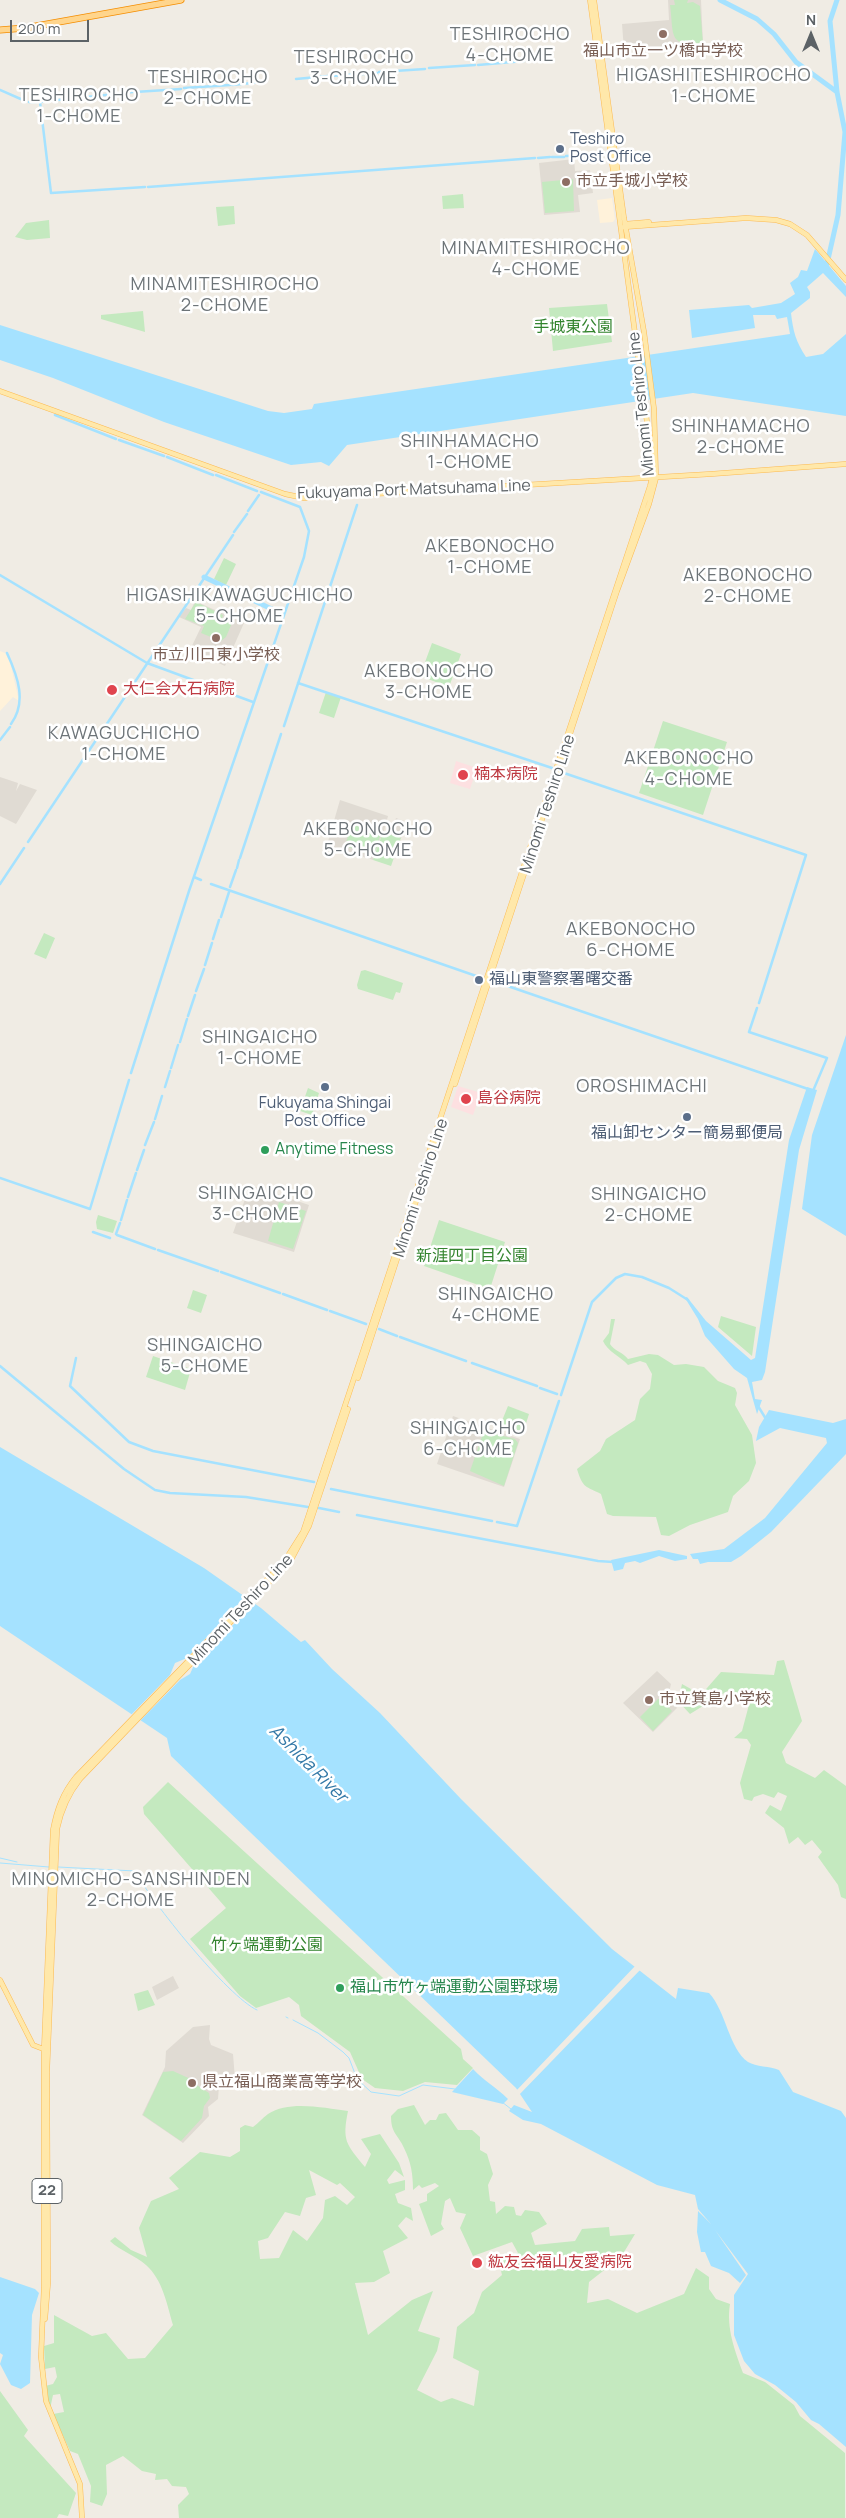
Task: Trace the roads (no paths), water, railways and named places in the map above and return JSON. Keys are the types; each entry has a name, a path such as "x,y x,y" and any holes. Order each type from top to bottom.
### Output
{"highway":[{"path":"0,28 161,0"},
{"path":"0,28 25,28 181,0"}],"main road":[{"path":"592,0 624,226 762,214 776,216 793,223 816,244 846,280"},
{"name":"Minomi Teshiro Line","path":"46,2050 54,1867 53,1830 58,1807 76,1777 292,1558 309,1526 654,478 654,434 650,378 624,226"},
{"name":"Minomi Teshiro Line","path":"624,226 654,478"},
{"path":"836,267 846,276"},
{"name":"Fukuyama Port Matsuhama Line","path":"0,391 276,491 304,498 654,478 846,464"},
{"path":"0,1980 28,2038 35,2047 46,2050"},
{"name":"22","path":"46,2050 42,2332 40,2357 45,2394 80,2484 82,2518"}],"water":[{"path":"815,249 846,286 846,297 823,273 807,287 810,292 810,298 791,313 793,325 797,341 806,357 823,354 846,334 846,416 693,393 347,445 329,466 321,462 291,465 164,422 53,378 0,360 0,325 268,411 284,413 312,409 314,404 790,334 787,317 777,319 775,315 753,315 755,328 692,338 689,310 749,305 752,308 781,303 795,294 790,283 798,277 801,270 807,271"},
{"path":"846,1035 846,1236 802,1209 812,1135"},
{"path":"807,1087 817,1090 799,1150 765,1372 762,1380 752,1382 755,1399 762,1400 757,1414 747,1378 734,1369 705,1336 698,1319 685,1298 687,1297 706,1321 751,1360 755,1358 789,1140"},
{"path":"769,1410 833,1423 846,1419 846,1454 771,1532 741,1556 731,1562 700,1564 698,1559 693,1559 690,1554 724,1549 765,1518 827,1443 826,1438 780,1428 756,1441 759,1427"},
{"name":"Ashida River","path":"0,1447 204,1568 261,1608 301,1642 305,1640 332,1669 380,1713 461,1799 612,1949 676,1999 678,1988 709,1993 720,2010 736,2048 748,2062 779,2070 793,2092 841,2111 846,2118 846,2447 819,2424 811,2420 796,2402 775,2385 755,2374 744,2361 734,2335 734,2295 748,2274 715,2230 746,2275 740,2283 729,2273 711,2266 705,2252 701,2252 697,2232 698,2211 711,2224 698,2209 695,2195 657,2185 541,2124 523,2120 509,2111 514,2105 532,2112 516,2088 171,1756 167,1738 0,1626"},
{"path":"659,1550 687,1556 687,1559 675,1561 659,1556 640,1563 635,1561 625,1563 623,1569 614,1571 611,1560"},
{"path":"473,2069 508,2099 503,2104 452,2092"},
{"path":"0,2277 35,2289 39,2293 32,2315 30,2383 21,2389 11,2385 0,2364 3,2355 0,2353"}],"waterway":[{"path":"720,0 757,19 774,34 796,62 837,92"},
{"path":"827,264 838,215 845,132 837,92 830,21 837,0"},
{"path":"527,61 540,60"},
{"path":"478,65 524,61"},
{"path":"429,68 475,65"},
{"path":"379,72 425,69"},
{"path":"363,74 377,73"},
{"path":"331,76 362,74"},
{"path":"296,79 328,76"},
{"path":"232,85 262,82"},
{"path":"184,88 230,85"},
{"path":"135,92 181,89"},
{"path":"0,90 23,100"},
{"path":"87,97 133,92"},
{"path":"85,97 40,102 51,193 145,187"},
{"path":"29,102 36,102"},
{"path":"590,155 607,153"},
{"path":"566,156 589,155"},
{"path":"538,158 550,157"},
{"path":"552,157 564,157"},
{"path":"148,187 535,158"},
{"path":"55,415 116,439"},
{"path":"119,440 164,456"},
{"path":"167,457 213,475"},
{"path":"216,475 257,491"},
{"path":"131,1073 189,891 304,557 309,531 300,507 261,492"},
{"path":"248,511 259,495"},
{"path":"284,726 357,505"},
{"path":"234,532 247,514"},
{"path":"28,842 233,535"},
{"path":"0,575 147,663 253,702"},
{"path":"204,577 278,612"},
{"path":"7,653 15,671 20,698 16,716 11,724"},
{"path":"298,683 552,768"},
{"path":"0,740 10,727"},
{"path":"240,858 281,734"},
{"path":"561,772 806,855 759,1003"},
{"path":"0,884 24,848"},
{"path":"237,868 239,860"},
{"path":"230,887 236,870"},
{"path":"194,877 201,880"},
{"path":"211,884 482,978"},
{"path":"221,917 229,892"},
{"path":"213,939 219,920"},
{"path":"205,965 212,943"},
{"path":"196,991 204,969"},
{"path":"493,981 808,1089"},
{"path":"188,1016 195,995"},
{"path":"757,1008 749,1032 827,1058 813,1091"},
{"path":"180,1042 187,1019"},
{"path":"171,1068 178,1045"},
{"path":"165,1087 170,1071"},
{"path":"0,1178 90,1209 129,1080"},
{"path":"155,1119 162,1096"},
{"path":"145,1145 154,1122"},
{"path":"137,1170 144,1150"},
{"path":"128,1197 136,1173"},
{"path":"121,1220 127,1200"},
{"path":"116,1234 120,1223"},
{"path":"93,1232 110,1238"},
{"path":"117,1235 155,1249"},
{"path":"158,1250 218,1271"},
{"path":"221,1272 280,1293"},
{"path":"561,1395 592,1302 616,1278 625,1274 642,1277 669,1288 688,1300"},
{"path":"283,1294 327,1310"},
{"path":"330,1311 366,1324"},
{"path":"379,1329 397,1336"},
{"path":"400,1337 466,1361"},
{"path":"76,1358 70,1386 129,1442 153,1451 314,1482"},
{"path":"472,1363 537,1386"},
{"path":"0,1366 124,1469 155,1490 170,1493 246,1497 308,1507"},
{"path":"540,1388 557,1394"},
{"path":"497,1522 517,1526 559,1401"},
{"path":"758,1406 766,1419"},
{"path":"331,1489 492,1521"},
{"path":"319,1508 339,1512"},
{"path":"357,1515 598,1561 613,1562"},
{"path":"0,1858 17,1862"},
{"path":"0,1863 49,1867"},
{"path":"58,1867 135,1871 156,1903 210,1968 228,1987 257,2010"},
{"path":"293,2020 318,2033 343,2052 349,2058 357,2079 371,2092 399,2096 423,2085 455,2089"},
{"path":"502,2102 511,2109"}],"place":[{"name":"福山市立一ツ橋中学校","path":"663,34"},
{"name":"Teshiro Post Office","path":"560,149"},
{"name":"市立手城小学校","path":"566,182"},
{"name":"市立川口東小学校","path":"216,638"},
{"name":"大仁会大石病院","path":"112,690"},
{"name":"楠本病院","path":"463,775"},
{"name":"福山東警察署曙交番","path":"479,980"},
{"name":"Fukuyama Shingai Post Office","path":"325,1087"},
{"name":"島谷病院","path":"466,1099"},
{"name":"福山卸センター簡易郵便局","path":"687,1117"},
{"name":"Anytime Fitness","path":"265,1150"},
{"name":"市立箕島小学校","path":"649,1700"},
{"name":"福山市竹ヶ端運動公園野球場","path":"340,1988"},
{"name":"県立福山商業高等学校","path":"192,2083"},
{"name":"紘友会福山友愛病院","path":"477,2263"}],"district":[{"name":"TESHIROCHO 4-CHOME","path":"510,45"},
{"name":"TESHIROCHO 3-CHOME","path":"354,68"},
{"name":"HIGASHITESHIROCHO 1-CHOME","path":"714,86"},
{"name":"TESHIROCHO 2-CHOME","path":"208,88"},
{"name":"TESHIROCHO 1-CHOME","path":"79,106"},
{"name":"MINAMITESHIROCHO 4-CHOME","path":"536,259"},
{"name":"MINAMITESHIROCHO 2-CHOME","path":"225,295"},
{"name":"SHINHAMACHO 2-CHOME","path":"741,437"},
{"name":"SHINHAMACHO 1-CHOME","path":"470,452"},
{"name":"AKEBONOCHO 1-CHOME","path":"490,557"},
{"name":"AKEBONOCHO 2-CHOME","path":"748,586"},
{"name":"HIGASHIKAWAGUCHICHO 5-CHOME","path":"240,606"},
{"name":"AKEBONOCHO 3-CHOME","path":"429,682"},
{"name":"KAWAGUCHICHO 1-CHOME","path":"124,744"},
{"name":"AKEBONOCHO 4-CHOME","path":"689,770"},
{"name":"AKEBONOCHO 5-CHOME","path":"368,840"},
{"name":"AKEBONOCHO 6-CHOME","path":"631,940"},
{"name":"SHINGAICHO 1-CHOME","path":"260,1048"},
{"name":"OROSHIMACHI","path":"642,1087"},
{"name":"SHINGAICHO 3-CHOME","path":"256,1204"},
{"name":"SHINGAICHO 2-CHOME","path":"649,1205"},
{"name":"SHINGAICHO 4-CHOME","path":"496,1305"},
{"name":"SHINGAICHO 5-CHOME","path":"205,1356"},
{"name":"SHINGAICHO 6-CHOME","path":"468,1439"},
{"name":"MINOMICHO-SANSHINDEN 2-CHOME","path":"131,1890"}],"park label":[{"name":"手城東公園","path":"573,328"},
{"name":"新涯四丁目公園","path":"472,1257"},
{"name":"竹ヶ端運動公園","path":"267,1946"}]}
